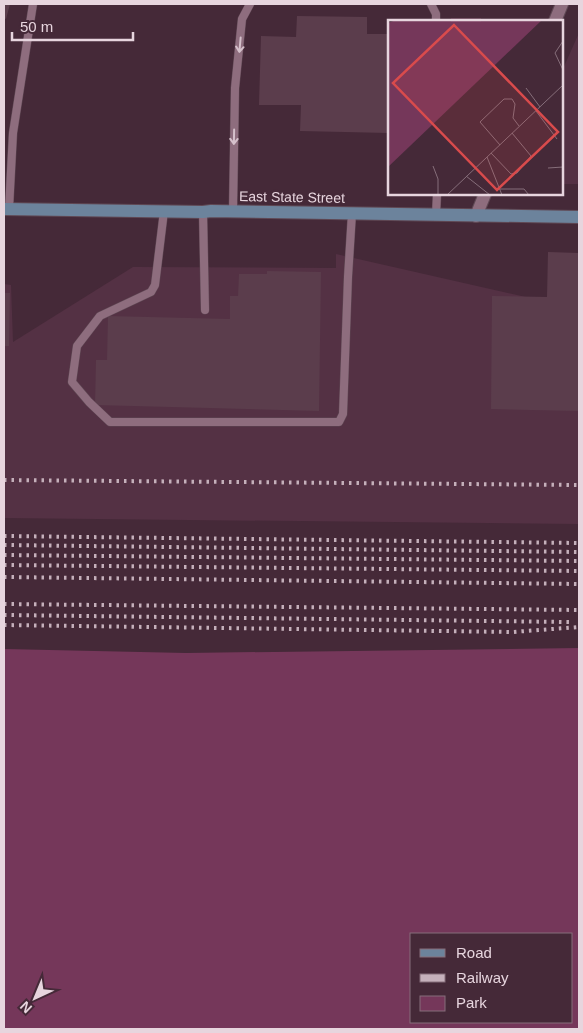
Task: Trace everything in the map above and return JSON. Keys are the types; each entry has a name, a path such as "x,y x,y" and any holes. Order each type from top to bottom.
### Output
{"street":[{"path":"555,20 562,4"},
{"path":"476,216 485,195"},
{"name":"East State Street","path":"6,209 579,217"}],"lane":[{"path":"6,209 13,133 33,4"},
{"path":"232,211 236,88 242,19 250,4"},
{"path":"431,4 436,14 436,20"},
{"path":"436,215 437,195"},
{"path":"164,212 155,285 151,292 100,316 77,346 72,382 110,422 339,422 343,414 352,213"},
{"path":"204,212 205,310"}],"shaded area":[{"path":"579,33 579,184 563,184 563,69"},
{"path":"336,254 579,309 579,524 4,518 4,284 11,285 13,342 133,267 336,268"}],"green space":[{"path":"579,648 579,1029 4,1029 4,649 186,653"}],"building":[{"path":"4,4 10,4 6,19 4,18"},
{"path":"297,16 367,17 367,34 388,34 388,133 300,131 301,105 259,105 261,36 296,37"},
{"path":"548,252 579,253 579,411 491,409 492,296 547,297"},
{"path":"267,271 321,272 319,411 95,405 96,360 107,360 108,316 230,319 230,296 238,296 239,274 267,274"},
{"path":"4,293 10,293 9,346 4,346"}],"railway":[{"path":"4,480 579,485"},
{"path":"4,536 579,543"},
{"path":"4,545 579,552"},
{"path":"4,555 579,561"},
{"path":"4,565 579,571"},
{"path":"4,577 579,584"},
{"path":"4,604 579,610"},
{"path":"4,615 569,622"},
{"path":"4,625 513,632 579,627"}]}
